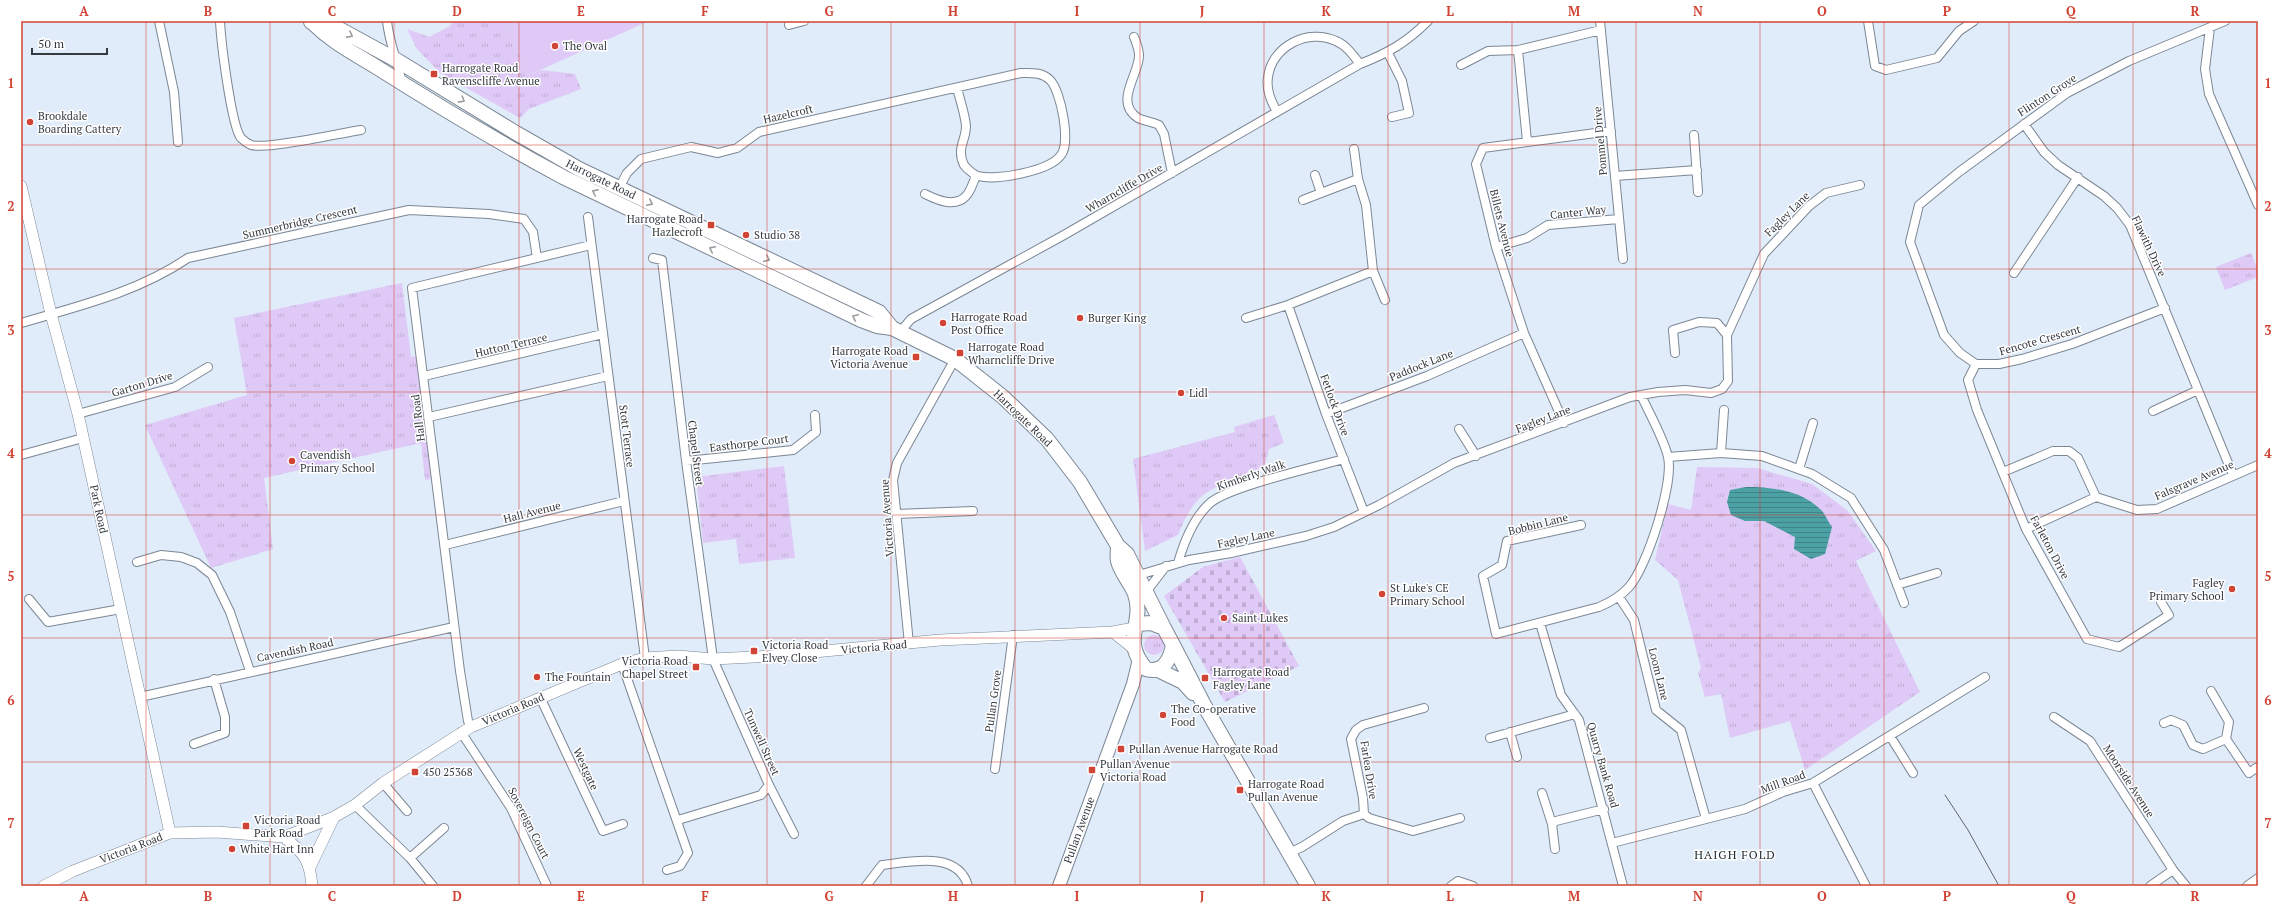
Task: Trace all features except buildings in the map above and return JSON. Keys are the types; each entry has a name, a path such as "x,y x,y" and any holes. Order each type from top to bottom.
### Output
{"highway":[{"name":"Harrogate Road","path":"311,22 332,25 398,61 516,133 578,168 879,312 896,330"},
{"name":"Harrogate Road","path":"311,22 329,39 402,85 516,152 563,177 860,320 877,326 896,330 955,359 1003,397 1048,439 1080,482 1118,546 1118,561 1146,592 1204,705"},
{"name":"Harrogate Road","path":"1135,581 1136,626 1144,661"},
{"path":"1136,626 1151,623 1164,628"},
{"path":"1144,661 1168,663 1173,645"},
{"path":"1144,661 1183,682 1204,705 1308,886"}],"main road":[{"name":"Pullan Avenue","path":"1059,886 1133,684 1144,661"}],"street":[{"path":"159,21 174,92 178,142"},
{"path":"220,21 221,39 235,125 242,139 252,145 281,144 361,130"},
{"path":"387,21 389,39 398,61 402,85"},
{"path":"789,25 804,21"},
{"name":"Wharncliffe Drive","path":"896,330 911,319 1172,173 1360,64 1388,53 1411,38 1428,21"},
{"path":"1868,21 1875,66 1886,70 1937,58 1959,31 1974,21"},
{"name":"Flinton Grove","path":"1976,364 1960,353 1944,335 1910,242 1919,205 1959,172 2067,93 2129,61 2225,21"},
{"path":"1460,64 1488,52 1518,50 1600,25"},
{"name":"Pommel Drive","path":"1600,25 1623,259"},
{"path":"2210,28 2205,69 2209,94 2258,205"},
{"path":"1277,112 1270,100 1268,78 1275,58 1294,41 1307,37 1321,36 1336,41 1349,50 1360,64"},
{"path":"1134,37 1139,54 1138,66 1131,78 1128,100 1132,110 1138,118 1159,125 1164,134 1172,173"},
{"path":"1518,50 1527,141"},
{"path":"1388,53 1402,81 1409,113 1392,117"},
{"name":"Hazelcroft","path":"619,188 627,173 641,159 666,152 692,147 718,152 737,148 759,132 1021,73 1036,72 1050,80 1055,89 1065,125 1067,143 1061,156 1045,168 994,178 976,176"},
{"path":"925,194 940,202 959,201 967,196 976,176 965,165 960,148 966,127 957,88"},
{"name":"Flawith Drive","path":"2024,124 2044,152 2117,208 2130,225 2166,308 2233,475"},
{"name":"Billets Avenue","path":"1564,423 1524,333 1496,247 1476,164 1483,148 1610,131"},
{"path":"1694,135 1698,192"},
{"path":"1354,150 1358,179 1366,205 1373,271 1385,300"},
{"path":"1615,176 1697,170"},
{"path":"1315,175 1321,193"},
{"path":"2014,273 2078,177"},
{"path":"1303,200 1358,179"},
{"name":"Park Road","path":"21,186 51,314 84,438 170,833"},
{"name":"Fagley Lane","path":"1135,581 1166,566 1306,536 1334,527 1454,463 1630,397 1685,390 1711,393 1722,390 1728,381 1727,335 1764,254 1789,225 1809,206 1826,193 1860,186"},
{"name":"Summerbridge Crescent","path":"51,314 129,290 169,271 188,258 409,210 489,214 524,219 533,232 537,258"},
{"name":"Stott Terrace","path":"588,217 645,658"},
{"name":"Canter Way","path":"1496,247 1527,238 1548,225 1619,220"},
{"name":"Hall Road","path":"466,730 466,707 454,627 445,544 412,288 591,245"},
{"name":"Chapel Street","path":"652,258 662,260 686,461 713,658"},
{"path":"1246,318 1288,305 1373,271"},
{"name":"Fetlock Drive","path":"1288,305 1326,414 1364,512"},
{"name":"Fencote Crescent","path":"1976,364 1999,364 2022,359 2072,344 2166,308"},
{"path":"21,323 51,314"},
{"path":"1675,353 1672,330 1699,322 1716,324 1727,335"},
{"name":"Paddock Lane","path":"1326,414 1427,376 1524,333"},
{"name":"Hutton Terrace","path":"424,376 603,334"},
{"name":"Victoria Avenue","path":"909,644 893,480 897,463 955,359"},
{"name":"Farleton Drive","path":"1976,364 1968,380 1977,410 2026,529 2087,639 2119,647 2169,615 2161,602"},
{"name":"Garton Drive","path":"78,414 175,387 208,367"},
{"path":"429,417 608,376"},
{"path":"2153,411 2198,390"},
{"path":"1540,623 1599,607 1618,598 1630,586 1643,564 1658,524 1667,478 1668,457 1641,395"},
{"path":"1721,453 1724,410"},
{"name":"Easthorpe Court","path":"686,461 793,450 816,432 815,415"},
{"path":"1799,469 1812,423"},
{"path":"1459,429 1476,456"},
{"path":"21,455 84,438"},
{"path":"2003,472 2052,451 2069,451 2078,458 2096,497 2026,529"},
{"path":"1668,457 1721,453 1762,456 1812,474 1851,498 1884,550 1904,603"},
{"name":"Kimberly Walk","path":"1178,563 1191,529 1209,503 1223,495 1241,488 1344,459"},
{"name":"Falsgrave Avenue","path":"2096,497 2137,510 2157,509 2258,465"},
{"name":"Hall Avenue","path":"445,544 624,501"},
{"path":"896,514 973,511"},
{"name":"Bobbin Lane","path":"1540,623 1496,634 1483,576 1502,565 1507,541 1581,525"},
{"path":"138,562 161,555 181,557 196,562 212,575 230,612 250,671"},
{"path":"1146,592 1166,566"},
{"path":"1897,585 1937,573"},
{"name":"Loom Lane","path":"1618,598 1634,620 1656,710 1681,730 1706,819"},
{"path":"29,599 48,622 121,609"},
{"name":"Quarry Bank Road","path":"1540,623 1561,695 1579,720 1604,809 1623,886"},
{"name":"Victoria Road","path":"44,886 73,871 170,833 216,832 284,838 334,817 355,805 383,783 466,730 540,697 622,664 645,658 678,656 713,658 807,653 1013,635 1113,632 1136,626"},
{"name":"Cavendish Road","path":"140,696 454,627"},
{"path":"1113,632 1144,661"},
{"name":"Pullan Grove","path":"995,769 1013,635"},
{"name":"Tunwell Street","path":"713,658 769,785 794,834"},
{"path":"622,664 688,852 680,866 667,870"},
{"name":"Mill Road","path":"1612,843 1745,809 1783,792 1813,784 1985,676"},
{"path":"194,744 225,733 225,717 214,679"},
{"path":"2211,691 2229,722 2226,739 2249,773 2256,768 2258,770"},
{"name":"Westgate","path":"540,697 603,831 623,824"},
{"name":"Farlea Drive","path":"1424,708 1363,725 1356,730 1351,739 1363,798 1364,814 1368,818 1414,831 1460,818"},
{"path":"1490,738 1574,714"},
{"name":"Moorside Avenue","path":"2054,717 2090,741 2173,870 2186,886"},
{"path":"2164,723 2172,720 2183,725 2192,745 2203,749 2226,739"},
{"name":"Sovereign Court","path":"466,730 511,808 547,886"},
{"path":"1510,732 1517,757"},
{"path":"1890,736 1913,772"},
{"path":"383,783 407,811"},
{"path":"1813,784 1866,886"},
{"path":"678,820 761,794 769,785"},
{"path":"1542,793 1552,824 1555,849"},
{"path":"355,805 410,858 433,886"},
{"path":"1552,824 1556,821 1604,809"},
{"name":"Farlea Drive","path":"1289,853 1302,847 1343,821 1364,814"},
{"path":"310,867 334,817"},
{"path":"410,858 444,828"},
{"path":"284,838 300,850 310,867 312,886"},
{"path":"866,886 882,865 937,861 954,866 966,879 968,886"},
{"path":"2150,886 2173,870"},
{"path":"2246,886 2258,878"},
{"path":"1451,886 1458,881 1473,886"}],"green space":[{"path":"453,21 503,21 529,75 541,70 575,74 581,89 529,109 520,118 440,73 417,49 407,29 429,37 450,26"},
{"name":"The Oval","path":"503,21 649,21 529,75"},
{"path":"2251,253 2258,271 2258,277 2225,290 2216,267"},
{"path":"402,283 411,357 416,356 431,479 425,480 421,443 264,478 273,549 211,568 145,425 247,395 234,318"},
{"path":"1274,415 1284,443 1269,449 1264,468 1249,472 1247,478 1221,485 1203,495 1189,511 1178,535 1145,551 1133,459 1235,432 1234,427"},
{"path":"784,466 795,558 739,564 736,539 703,543 696,477"},
{"path":"1697,467 1757,468 1812,484 1847,510 1876,551 1856,561 1920,692 1805,770 1790,721 1730,738 1721,694 1705,697 1698,673 1701,668 1678,580 1655,560 1668,504 1691,510"},
{"path":"1240,557 1299,666 1225,702 1164,596 1203,567"},
{"path":"1154,635 1161,638 1164,645 1161,652 1154,655 1147,652 1144,645 1147,638"}],"shaded area":[{"path":"1746,487 1785,491 1804,498 1820,509 1832,527 1825,554 1811,559 1794,549 1795,537 1764,521 1745,521 1731,515 1727,502 1730,490"}],"tram line":[{"path":"1945,795 1968,830 1999,886"}],"place":[{"name":"The Oval","path":"555,46"},
{"name":"Harrogate Road Ravenscliffe Avenue","path":"434,74"},
{"name":"Brookdale Boarding Cattery","path":"30,122"},
{"name":"Harrogate Road Hazlecroft","path":"711,225"},
{"name":"Studio 38","path":"746,235"},
{"name":"Burger King","path":"1080,318"},
{"name":"Harrogate Road Post Office","path":"943,323"},
{"name":"Harrogate Road Wharncliffe Drive","path":"960,353"},
{"name":"Harrogate Road Victoria Avenue","path":"916,357"},
{"name":"Lidl","path":"1181,393"},
{"name":"Cavendish Primary School","path":"292,461"},
{"name":"Fagley Primary School","path":"2232,589"},
{"name":"St Luke's CE Primary School","path":"1382,594"},
{"name":"Saint Lukes","path":"1224,618"},
{"name":"Victoria Road Elvey Close","path":"754,651"},
{"name":"Victoria Road Chapel Street","path":"696,667"},
{"name":"The Fountain","path":"537,677"},
{"name":"Harrogate Road Fagley Lane","path":"1205,678"},
{"name":"The Co-operative Food","path":"1163,715"},
{"name":"Pullan Avenue Harrogate Road","path":"1121,749"},
{"name":"Pullan Avenue Victoria Road","path":"1092,770"},
{"name":"450 25368","path":"415,772"},
{"name":"Harrogate Road Pullan Avenue","path":"1240,790"},
{"name":"Victoria Road Park Road","path":"246,826"},
{"name":"White Hart Inn","path":"232,849"}],"district":[{"name":"HAIGH FOLD","path":"1735,854"}]}
